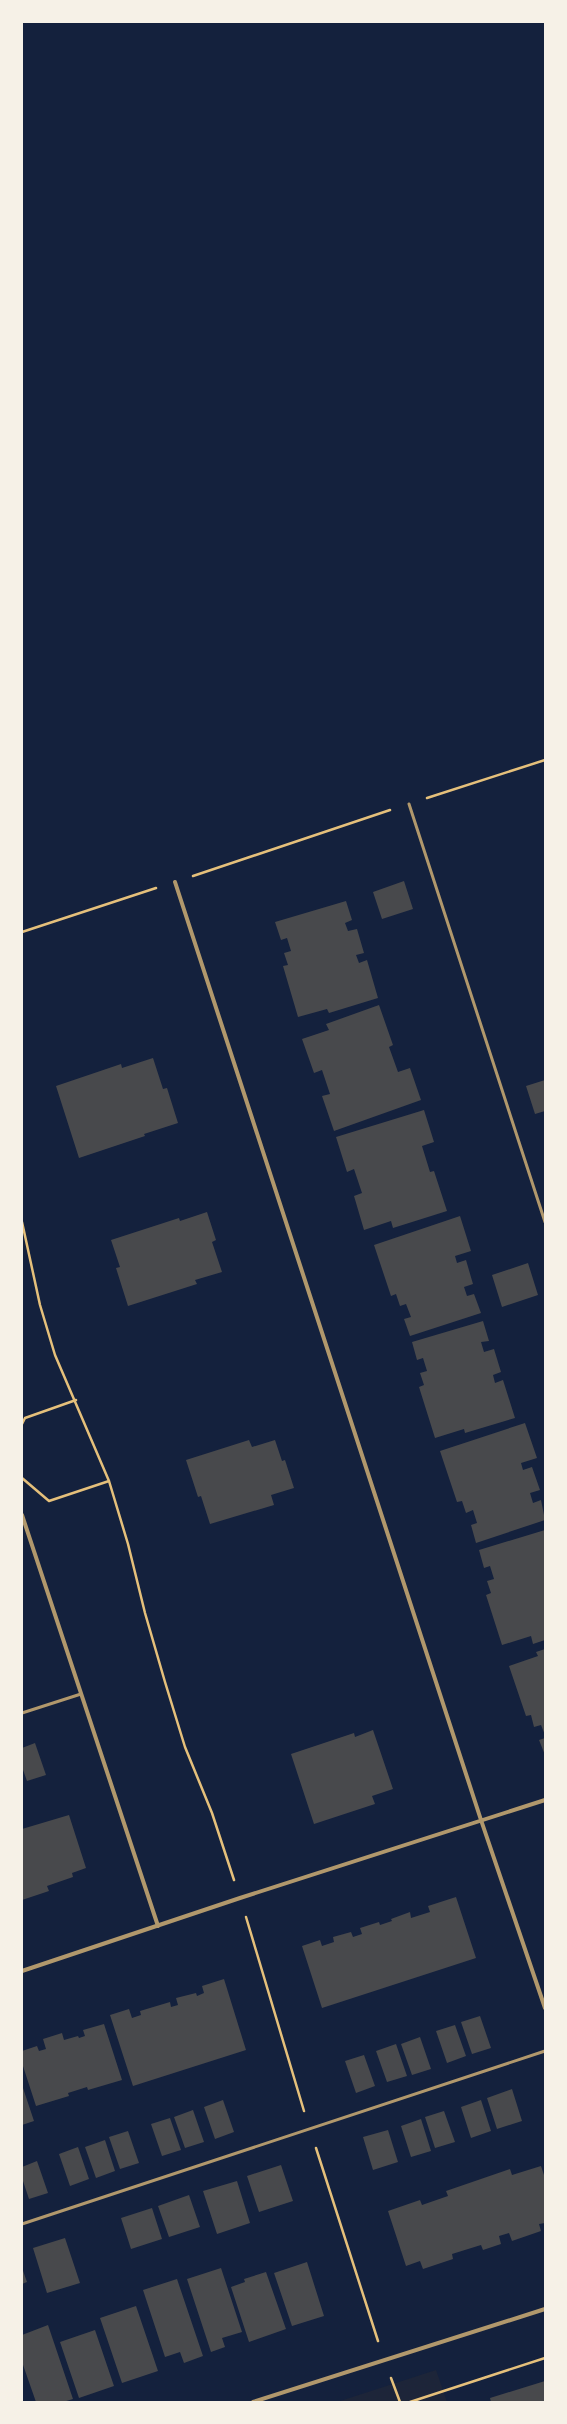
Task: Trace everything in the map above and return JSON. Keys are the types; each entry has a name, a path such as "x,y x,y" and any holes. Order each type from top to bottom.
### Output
{"street":[{"path":"174,882 481,1820 545,2008"},
{"path":"22,1515 158,1926"},
{"path":"22,1971 240,1898 545,1800"},
{"path":"253,2402 545,2309"}],"lane":[{"path":"409,804 545,1222"},
{"path":"22,1713 81,1694"},
{"path":"22,2224 545,2052"}],"path":[{"path":"22,932 545,760"},
{"path":"22,1222 40,1305 55,1355 76,1400 109,1481 128,1544 145,1613 185,1746 212,1813 240,1898 310,2129 384,2360 400,2402"},
{"path":"22,1424 25,1418 76,1400"},
{"path":"22,1478 49,1501 109,1481"},
{"path":"410,2402 545,2358"}],"shaded area":[{"path":"436,2370 447,2402 337,2402"}],"building":[{"path":"404,881 413,909 382,919 373,892"},
{"path":"346,901 352,920 345,923 348,931 357,929 364,953 356,955 359,963 367,960 378,998 329,1013 327,1009 298,1017 283,966 288,965 284,953 291,951 287,938 281,940 275,922"},
{"path":"379,1005 393,1045 389,1047 398,1072 410,1068 421,1100 334,1131 322,1096 330,1094 322,1070 314,1073 302,1039 329,1030 326,1024"},
{"path":"153,1058 163,1089 167,1088 178,1123 144,1134 145,1136 79,1158 56,1086 121,1064 122,1068"},
{"path":"545,1080 545,1111 535,1114 526,1086"},
{"path":"424,1110 434,1142 422,1146 430,1172 434,1171 447,1211 393,1228 391,1221 364,1230 354,1196 362,1193 354,1169 347,1172 336,1137"},
{"path":"207,1212 216,1240 212,1242 222,1272 195,1280 197,1284 128,1306 116,1268 120,1267 111,1240 179,1218 180,1221"},
{"path":"460,1216 471,1251 455,1256 457,1263 466,1260 473,1284 464,1287 467,1296 474,1294 481,1313 410,1336 404,1319 411,1317 406,1304 400,1306 396,1294 391,1296 374,1245"},
{"path":"528,1263 538,1295 502,1307 492,1275"},
{"path":"483,1321 489,1341 481,1342 484,1352 494,1349 501,1372 493,1375 495,1383 503,1380 515,1418 465,1433 464,1429 435,1438 419,1387 424,1385 420,1373 427,1371 423,1358 417,1360 412,1342"},
{"path":"525,1423 537,1458 521,1463 523,1470 532,1467 540,1490 530,1493 533,1503 541,1500 545,1520 476,1543 471,1525 477,1523 473,1510 466,1513 462,1501 457,1502 440,1451"},
{"path":"249,1440 252,1447 275,1440 282,1461 285,1460 294,1488 271,1495 274,1505 210,1524 201,1496 198,1497 186,1460"},
{"path":"545,1530 545,1640 533,1644 531,1636 502,1645 486,1595 491,1593 487,1581 494,1579 490,1566 484,1568 479,1550"},
{"path":"545,1649 545,1735 541,1725 534,1727 531,1715 526,1716 509,1666 538,1656 536,1652"},
{"path":"373,1730 393,1789 372,1796 375,1804 314,1824 291,1754 354,1733 355,1737"},
{"path":"545,1738 545,1755 539,1740"},
{"path":"35,1743 46,1775 27,1781 22,1767 22,1748"},
{"path":"69,1815 86,1868 72,1873 73,1877 47,1886 49,1891 22,1900 22,1829"},
{"path":"456,1897 476,1958 322,2008 302,1946 320,1940 322,1946 334,1942 333,1937 351,1932 353,1937 362,1934 360,1928 379,1922 380,1925 410,1912 411,1918 430,1912 428,1906"},
{"path":"224,1979 246,2050 133,2086 110,2015 129,2009 132,2018 141,2015 140,2011 170,2002 171,2007 178,2005 176,1998 196,1993 197,1996 204,1993 202,1986"},
{"path":"480,2016 491,2048 472,2054 461,2022"},
{"path":"104,2024 122,2080 88,2090 87,2087 68,2093 69,2096 36,2106 22,2063 22,2051 37,2046 39,2051 46,2049 43,2039 62,2033 64,2040 78,2036 79,2038 85,2036 83,2030"},
{"path":"455,2025 466,2056 447,2063 436,2031"},
{"path":"420,2037 431,2069 412,2075 401,2044"},
{"path":"396,2044 407,2076 387,2082 376,2051"},
{"path":"364,2055 375,2086 356,2093 345,2061"},
{"path":"22,2085 34,2121 22,2125"},
{"path":"512,2089 522,2121 497,2129 487,2098"},
{"path":"223,2100 234,2132 215,2139 204,2107"},
{"path":"481,2100 491,2131 471,2138 461,2107"},
{"path":"193,2110 204,2142 185,2148 174,2117"},
{"path":"444,2111 455,2142 435,2148 425,2117"},
{"path":"170,2118 181,2150 162,2156 151,2124"},
{"path":"421,2119 431,2151 411,2157 401,2126"},
{"path":"388,2130 398,2162 373,2170 363,2137"},
{"path":"128,2131 139,2163 120,2169 109,2137"},
{"path":"105,2140 115,2171 96,2178 85,2147"},
{"path":"78,2147 89,2179 70,2186 59,2154"},
{"path":"37,2161 48,2193 29,2199 22,2178 22,2167"},
{"path":"281,2165 293,2201 259,2212 247,2176"},
{"path":"541,2166 545,2178 545,2223 539,2224 541,2231 512,2241 509,2233 499,2236 501,2244 483,2250 481,2245 452,2254 453,2259 423,2269 420,2261 406,2266 388,2211 420,2200 422,2205 448,2196 446,2191 510,2169 512,2175"},
{"path":"237,2181 250,2223 217,2234 203,2191"},
{"path":"189,2195 200,2227 169,2237 158,2206"},
{"path":"152,2208 162,2239 131,2249 121,2218"},
{"path":"65,2238 80,2283 47,2293 33,2248"},
{"path":"307,2262 324,2316 292,2326 274,2273"},
{"path":"22,2268 27,2282 22,2284"},
{"path":"221,2268 242,2332 222,2338 225,2347 211,2352 187,2279"},
{"path":"266,2272 286,2329 249,2342 231,2287 245,2282 244,2279"},
{"path":"177,2279 203,2356 184,2363 180,2352 165,2357 143,2290"},
{"path":"136,2306 158,2371 122,2383 100,2318"},
{"path":"48,2325 73,2399 63,2402 36,2402 22,2362 22,2335"},
{"path":"95,2330 114,2386 79,2398 60,2342"},
{"path":"545,2381 545,2402 491,2402 490,2398"}]}
